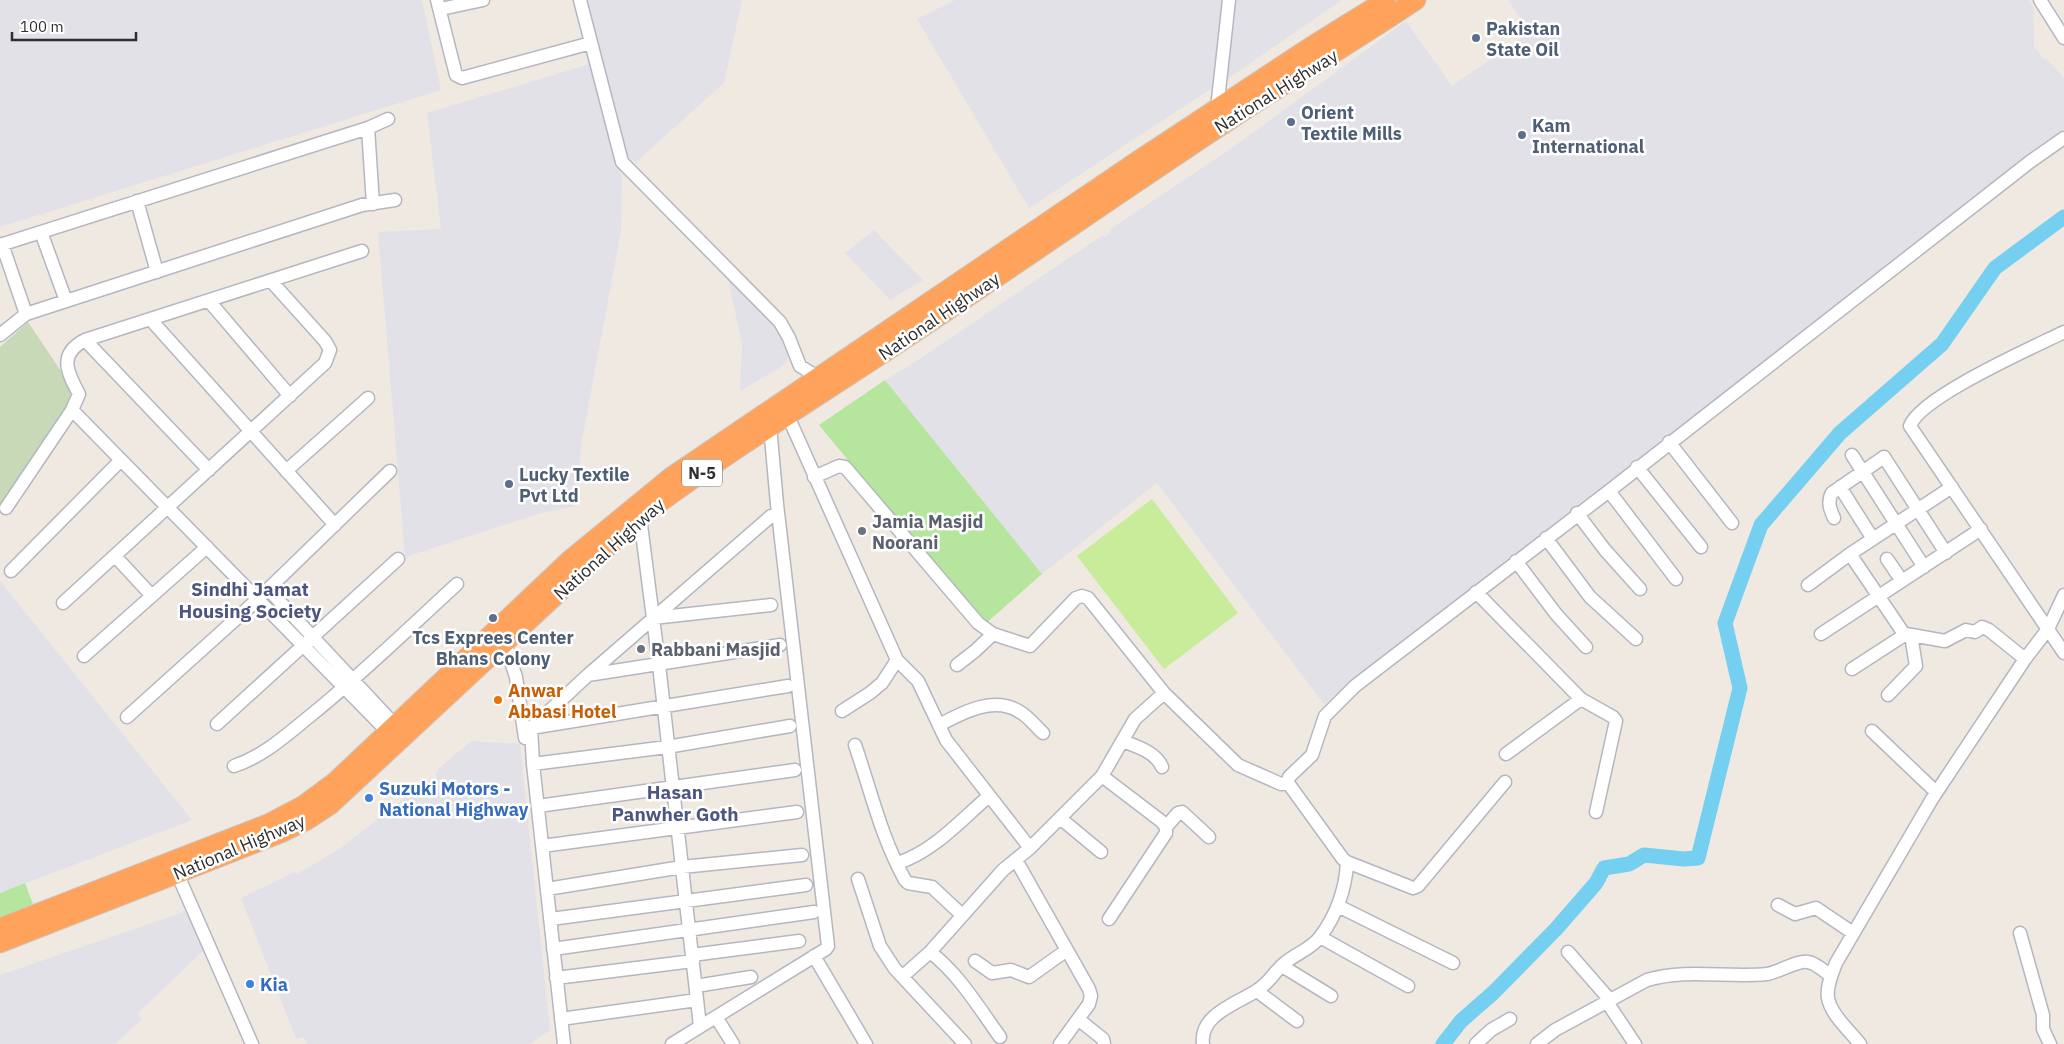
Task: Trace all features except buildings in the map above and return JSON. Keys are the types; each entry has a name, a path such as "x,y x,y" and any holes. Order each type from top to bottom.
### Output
{"highway":[{"name":"National Highway","path":"0,928 270,823 304,805 335,782 572,559 671,477 1216,109 1386,0"},
{"name":"National Highway","path":"0,943 281,833 307,820 330,805 506,644 640,517 787,414 952,308 1240,113 1416,0"}],"street":[{"path":"483,0 439,5 456,75 462,78 591,43"},
{"path":"580,0 622,162 780,322 789,338 800,366 819,378"},
{"path":"1216,109 1229,0"},
{"path":"2040,0 2064,38"},
{"path":"26,314 1,245 368,128 388,119"},
{"path":"368,128 373,204"},
{"path":"1505,782 1416,888 1411,888 1347,862 1339,854 1288,783 1289,777 1312,755 1325,716 1355,686 1577,513 1609,491 1668,442 2023,167 2064,138"},
{"path":"0,335 26,314 362,205 395,200"},
{"path":"137,201 157,272"},
{"path":"41,232 66,301"},
{"path":"6,508 72,410 79,394 70,378 67,358 72,346 85,340 362,251"},
{"path":"63,603 325,363 330,350 325,341 271,281"},
{"path":"208,301 290,396"},
{"path":"151,320 335,525"},
{"path":"2064,332 1947,391 1912,420 1910,426 2064,653"},
{"path":"85,340 209,470"},
{"path":"286,471 368,398"},
{"path":"72,410 258,599 308,641"},
{"path":"787,414 897,660 918,680 946,740 1030,848"},
{"path":"672,1044 826,949 828,942 780,531 770,426"},
{"path":"1668,442 1732,523"},
{"path":"1852,455 1924,567"},
{"path":"1834,518 1829,505 1829,498 1832,493 1884,457 1946,553"},
{"path":"11,571 121,460"},
{"path":"814,477 839,466 845,467 978,622 992,634 1030,646 1076,598 1082,596 1088,598 1164,693 1238,765 1281,784 1288,783"},
{"path":"1637,467 1701,547"},
{"path":"127,717 258,599 390,471"},
{"path":"1840,487 1873,539"},
{"path":"1808,585 1850,554 1952,487"},
{"path":"1609,491 1676,579"},
{"path":"1577,513 1605,550 1640,589"},
{"path":"531,728 588,675 771,516"},
{"path":"640,517 664,705 700,1026"},
{"path":"1821,634 1981,529"},
{"path":"1546,538 1590,597 1636,640"},
{"path":"84,656 207,547"},
{"path":"1850,554 1907,635 1916,666 1888,695"},
{"path":"115,556 152,596"},
{"path":"217,724 398,559"},
{"path":"1886,559 1902,581"},
{"path":"1516,561 1556,614 1586,647"},
{"path":"234,766 251,760 275,745 349,684 457,584"},
{"path":"268,589 308,641 392,728"},
{"path":"1476,592 1581,699 1613,717 1616,721 1596,812"},
{"path":"1860,1044 1835,1013 1828,999 1831,976 1836,963 1936,792 2025,659 2048,629 2064,595"},
{"path":"653,618 771,605"},
{"path":"1852,669 1907,635 1946,641 1966,630 1974,632 1982,627 1989,630 2025,659"},
{"path":"958,665 976,651 992,634"},
{"path":"506,644 516,677 523,720 558,1044"},
{"path":"588,675 780,645"},
{"path":"842,711 882,683 897,660"},
{"path":"531,728 788,686"},
{"path":"902,976 930,952 1003,870 1030,848 1102,776 1135,719 1164,693"},
{"path":"1506,754 1581,699"},
{"path":"939,725 968,710 991,705 1006,707 1020,712 1043,733"},
{"path":"533,764 668,747 790,726"},
{"path":"531,728 533,764 564,1044"},
{"path":"1872,731 1936,792"},
{"path":"1122,741 1143,749 1154,756 1162,767"},
{"path":"855,745 872,792 873,807 908,883 932,887 962,915"},
{"path":"538,806 795,770"},
{"path":"1102,776 1166,827"},
{"path":"898,864 911,859 936,843 989,796"},
{"path":"542,846 797,812"},
{"path":"1108,919 1166,833 1166,827 1178,813 1182,812 1209,838"},
{"path":"1060,818 1101,852"},
{"path":"547,889 682,867 802,855"},
{"path":"1016,860 1068,950 1091,996 1089,1004 1063,1043"},
{"path":"1202,1044 1202,1035 1210,1021 1229,1006 1257,991 1282,966 1311,946 1320,937 1338,906 1347,862"},
{"path":"177,873 252,1044"},
{"path":"858,879 880,946 895,969 965,1044"},
{"path":"550,919 806,885"},
{"path":"1778,904 1795,914 1816,908 1852,933"},
{"path":"1338,906 1453,963"},
{"path":"553,949 814,912"},
{"path":"2020,934 2043,1015 2043,1029 2050,1044"},
{"path":"1320,937 1408,986"},
{"path":"556,978 799,940"},
{"path":"975,961 992,973 1011,970 1029,977 1068,950"},
{"path":"930,952 941,960 1000,1037"},
{"path":"1568,952 1608,1001 1635,1044"},
{"path":"814,956 866,1044"},
{"path":"1537,1044 1555,1030 1647,980 1680,974 1764,974 1806,962 1831,976"},
{"path":"1282,966 1330,996"},
{"path":"696,986 751,977"},
{"path":"1257,991 1297,1021"},
{"path":"561,1019 697,1000"},
{"path":"716,1017 733,1044"},
{"path":"1078,1019 1103,1038 1104,1044"},
{"path":"1476,1044 1491,1030 1510,1019"}],"shaded area":[{"path":"0,0 422,0 441,90 0,227"},
{"path":"584,0 742,0 724,83 636,162 626,156"},
{"path":"955,0 1223,0 1212,88 1029,208 917,19"},
{"path":"1234,0 1342,0 1223,82"},
{"path":"1508,0 2028,0 2033,7 2034,46 2044,59 2047,59 2064,78 2064,129 1324,704 1157,483 1042,574 885,380 915,362 1103,235 1105,237 1111,232 1109,230 1229,150 1406,21 1452,86 1530,32"},
{"path":"590,64 622,178 621,231 582,440 575,506 538,514 405,557 378,232 441,229 427,113"},
{"path":"874,230 923,280 890,300 845,253"},
{"path":"727,274 771,321 788,347 789,354 785,363 778,369 740,391 742,345"},
{"path":"0,581 192,820 0,893"},
{"path":"471,741 520,744 550,1030 530,1044 307,1044 304,1037 296,1039 241,898 295,872 297,874 341,848 428,779 429,781 437,778 438,769"},
{"path":"187,911 205,949 137,1014 142,1019 115,1044 0,1044 0,975"}],"green space":[{"path":"28,322 75,392 74,399 0,505 0,347"},
{"path":"885,380 1042,574 984,625 819,425"},
{"path":"1152,499 1238,613 1164,669 1077,556"},
{"path":"25,883 33,904 0,918 0,893"}],"waterway":[{"path":"1443,1044 1461,1021 1493,993 1556,929 1596,883 1604,868 1629,864 1644,855 1684,859 1698,858 1740,688 1725,623 1761,525 1840,433 1942,344 1995,268 2064,217"}],"place":[{"name":"Pakistan State Oil","path":"1476,38"},
{"name":"Orient Textile Mills","path":"1291,122"},
{"name":"Kam International","path":"1522,135"},
{"name":"Lucky Textile Pvt Ltd","path":"509,484"},
{"name":"Jamia Masjid Noorani","path":"862,531"},
{"name":"Tcs Exprees Center Bhans Colony","path":"493,618"},
{"name":"Rabbani Masjid","path":"641,649"},
{"name":"Anwar Abbasi Hotel","path":"498,700"},
{"name":"Suzuki Motors - National Highway","path":"369,798"},
{"name":"Kia","path":"250,984"}],"district":[{"name":"Sindhi Jamat Housing Society","path":"250,600"},
{"name":"Hasan Panwher Goth","path":"675,803"}]}
